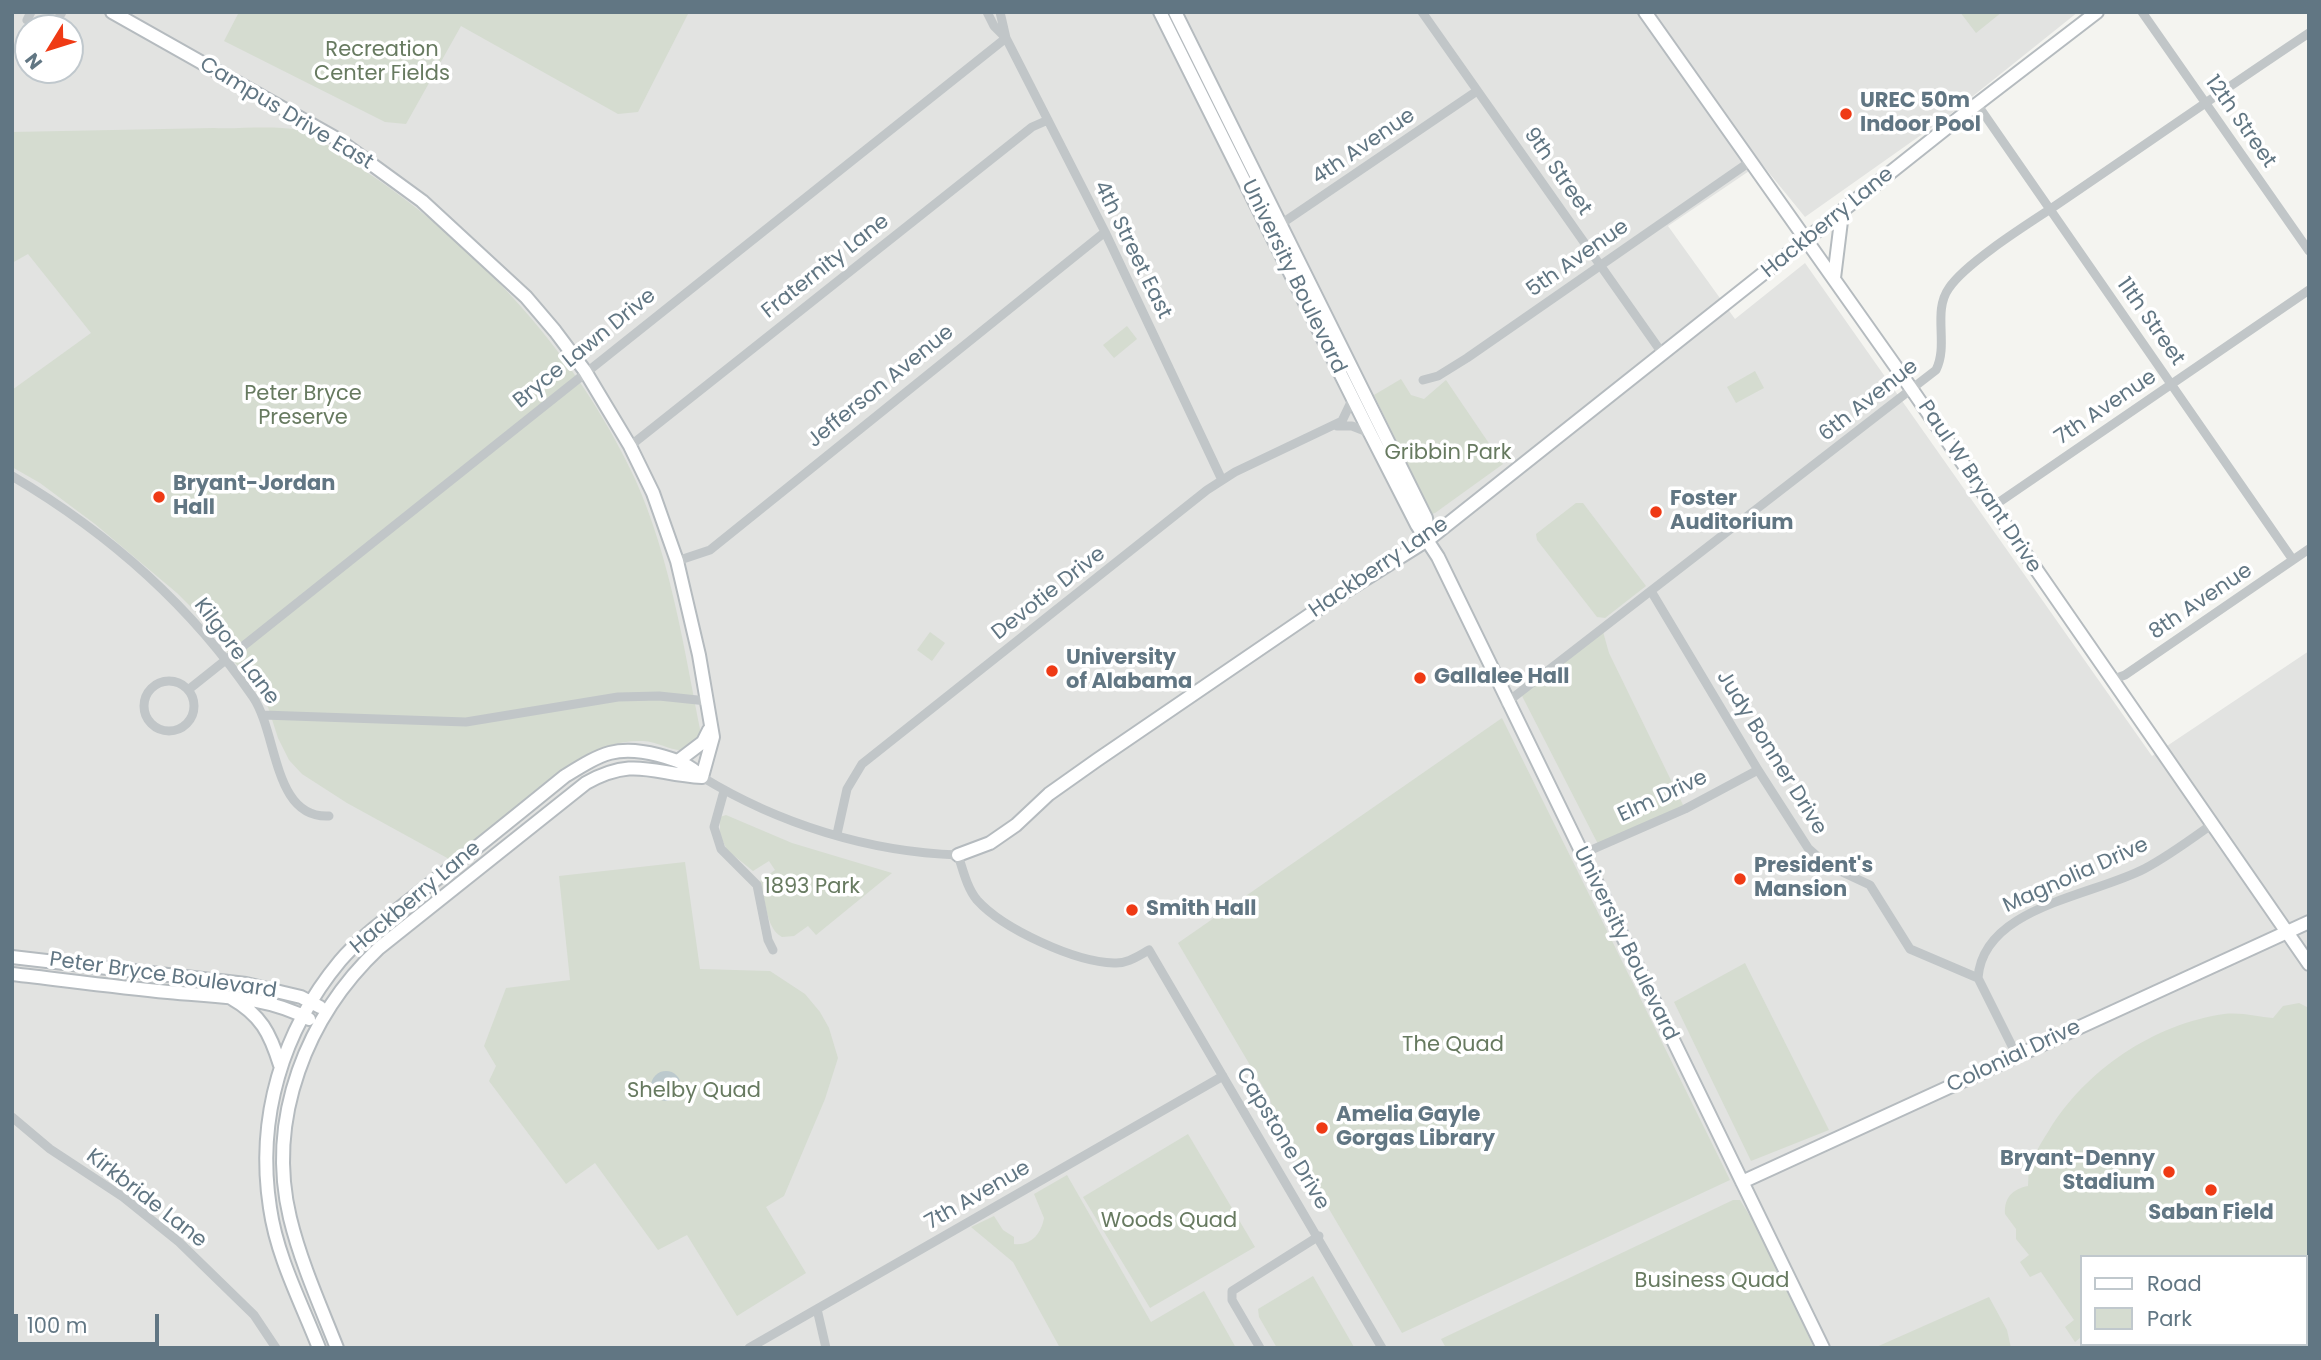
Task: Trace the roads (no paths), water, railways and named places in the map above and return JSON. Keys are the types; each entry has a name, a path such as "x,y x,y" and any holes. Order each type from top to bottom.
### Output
{"street":[{"name":"Campus Drive East","path":"113,12 337,139 422,201 527,297 585,371 630,446 653,493 677,561 713,737 702,778"},
{"name":"4th Street East","path":"987,12 994,26 1006,38"},
{"name":"4th Street East","path":"1000,12 1006,38 1105,233 1222,480"},
{"name":"University Boulevard","path":"1160,12 1426,518 1429,539"},
{"name":"University Boulevard","path":"1175,12 1353,398 1417,525 1429,539 1506,703 1823,1348"},
{"name":"9th Street","path":"1422,12 1662,353"},
{"name":"Paul W Bryant Drive","path":"1645,12 1913,391 2309,964"},
{"name":"Hackberry Lane","path":"319,1348 277,1242 270,1209 265,1146 268,1116 280,1065 304,1017 340,961 372,931 565,776 598,755 633,748 687,763 702,778 751,806 897,851 958,855 990,843 1016,825 1049,794 1097,760 1313,612 1429,539 2097,12"},
{"name":"12th Street","path":"2142,12 2309,251"},
{"name":"6th Avenue","path":"1506,703 1913,391 1936,370 1941,360 1941,313 1947,290 1963,273 2050,209 2309,33"},
{"name":"Bryce Lawn Drive","path":"188,690 1006,38"},
{"name":"4th Avenue","path":"1275,228 1477,91"},
{"name":"11th Street","path":"1977,104 2293,560"},
{"name":"Fraternity Lane","path":"630,446 1032,127 1048,120"},
{"name":"5th Avenue","path":"1423,380 1438,376 1467,358 1751,161"},
{"path":"1834,278 1842,213"},
{"name":"Jefferson Avenue","path":"677,561 705,553 1105,233"},
{"name":"7th Avenue","path":"1992,507 2309,290"},
{"name":"Devotie Drive","path":"837,834 847,789 862,764 1222,480 1342,421 1353,398"},
{"path":"1331,426 1352,426 1370,433"},
{"name":"Kilgore Lane","path":"12,476 148,575 196,622 226,660 263,715 287,795 305,811 318,817 329,816"},
{"name":"8th Avenue","path":"2111,680 2125,675 2309,549"},
{"name":"Judy Bonner Drive","path":"1651,591 1758,771 1808,848 1827,864 1864,881 1875,891 1910,949 1978,978"},
{"path":"175,682 188,690 194,706 188,722 182,727 166,731 151,724 144,708 148,692 154,686 175,682"},
{"path":"263,715 466,722 618,697 659,696 707,701"},
{"path":"678,761 703,742 711,727"},
{"name":"Hackberry Lane","path":"337,1348 303,1261 289,1216 283,1161 288,1110 297,1072 326,1011 354,972 379,948 586,783 605,773 628,767 702,778"},
{"name":"Elm Drive","path":"1582,854 1685,809 1758,771"},
{"path":"724,791 714,827 721,849 757,885 768,940 773,950"},
{"name":"Magnolia Drive","path":"1978,978 1983,954 2001,930 2036,911 2144,869 2211,825"},
{"name":"Capstone Drive","path":"958,855 977,900 1020,931 1092,961 1125,962 1149,950 1319,1236 1382,1348"},
{"name":"Colonial Drive","path":"1742,1182 2285,930 2309,922"},
{"name":"Peter Bryce Boulevard","path":"12,957 246,984 286,993 326,1011"},
{"name":"Peter Bryce Boulevard","path":"12,974 267,1001 319,1025"},
{"path":"1978,978 2019,1055"},
{"path":"228,996 260,1019 268,1030 280,1065"},
{"name":"7th Avenue","path":"750,1348 1223,1076"},
{"name":"Kirkbride Lane","path":"12,1117 50,1149 123,1197 179,1242 254,1315 276,1348"},
{"path":"1260,1348 1232,1300 1235,1287 1319,1236"},
{"path":"817,1309 826,1348"}],"place":[{"name":"UREC 50m Indoor Pool","path":"1846,114"},
{"name":"Bryant-Jordan Hall","path":"159,497"},
{"name":"Foster Auditorium","path":"1656,512"},
{"name":"University of Alabama","path":"1052,671"},
{"name":"Gallalee Hall","path":"1420,678"},
{"name":"President's Mansion","path":"1740,879"},
{"name":"Smith Hall","path":"1132,910"},
{"name":"Amelia Gayle Gorgas Library","path":"1322,1128"},
{"name":"Bryant-Denny Stadium","path":"2169,1172"},
{"name":"Saban Field","path":"2211,1190"}],"park label":[{"name":"Recreation Center Fields","path":"382,63"},
{"name":"Peter Bryce Preserve","path":"303,407"},
{"name":"Gribbin Park","path":"1448,454"},
{"name":"1893 Park","path":"812,888"},
{"name":"The Quad","path":"1453,1046"},
{"name":"Shelby Quad","path":"694,1092"},
{"name":"Woods Quad","path":"1169,1222"},
{"name":"Business Quad","path":"1712,1282"}]}
